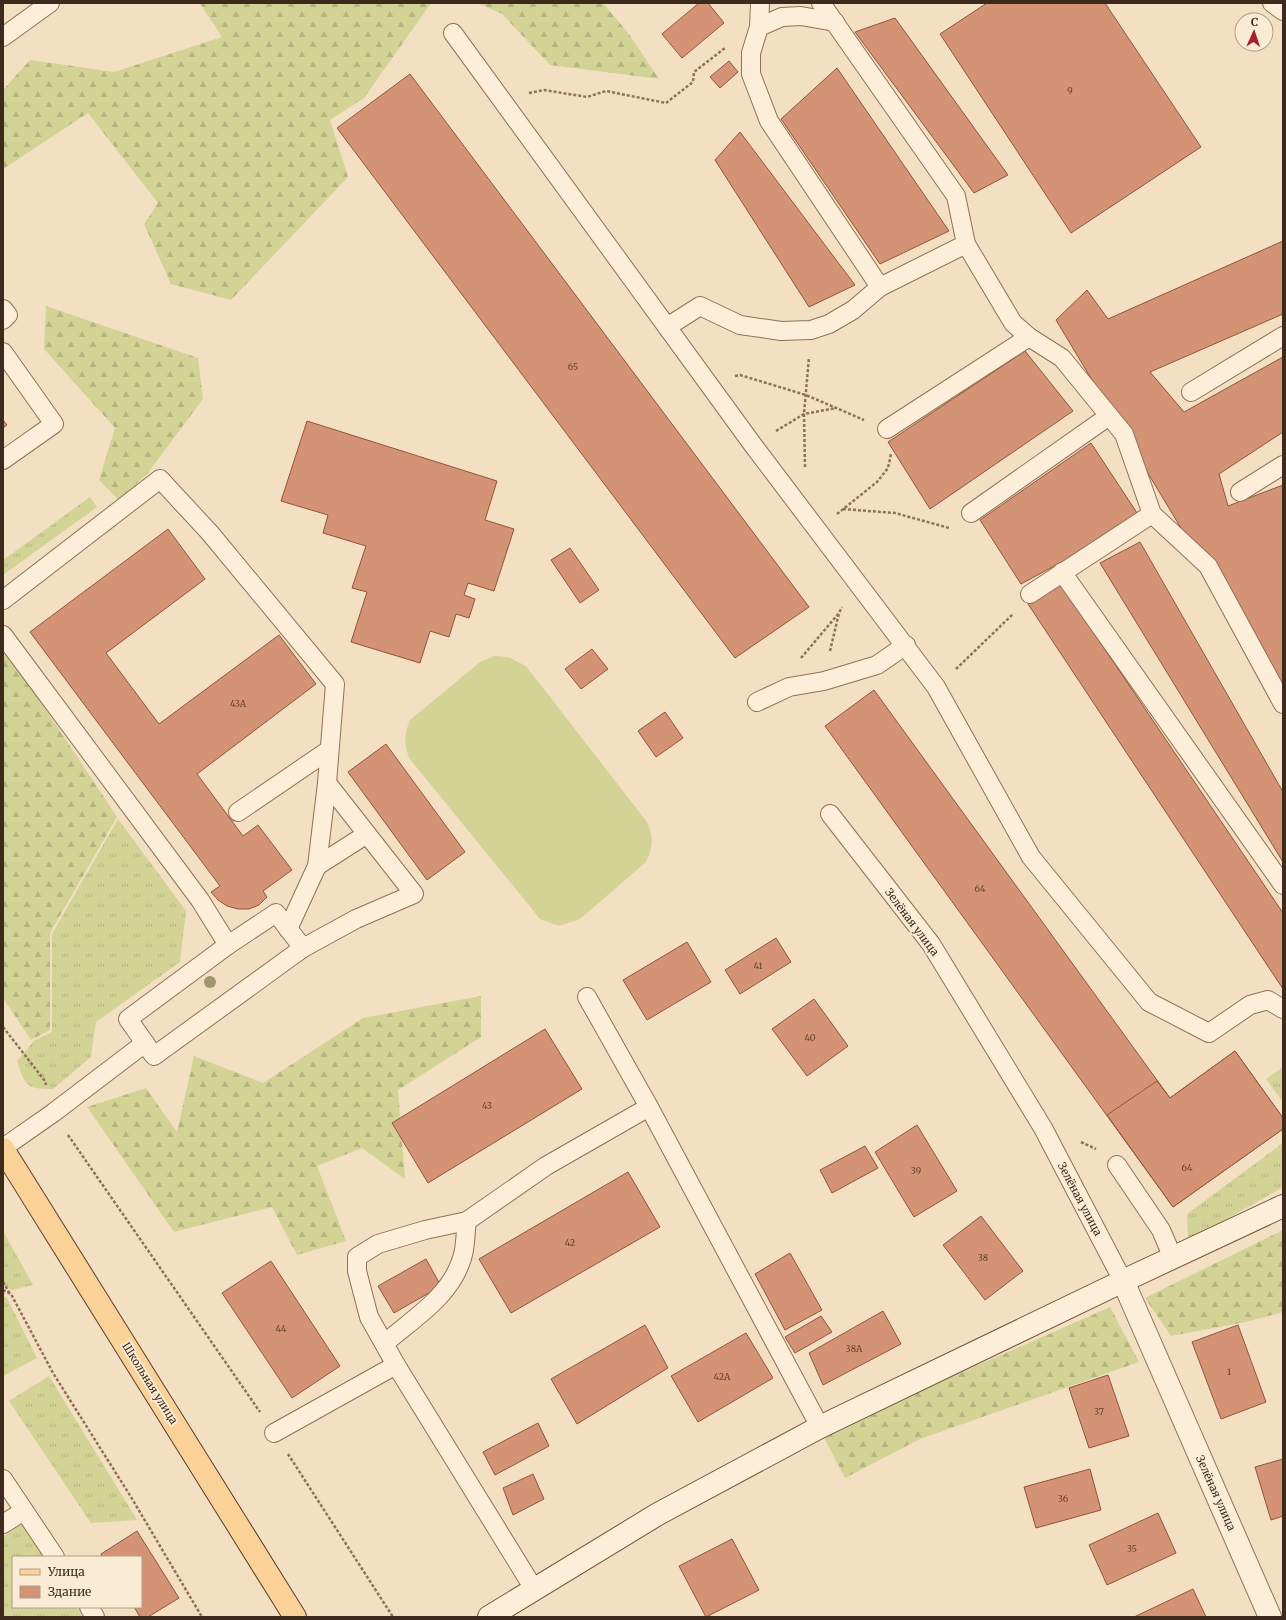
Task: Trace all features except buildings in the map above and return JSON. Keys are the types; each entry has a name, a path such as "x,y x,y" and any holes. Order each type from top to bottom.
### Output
{"main road":[{"name":"Школьная улица","path":"3,1148 295,1617"}],"street":[{"path":"489,1617 658,1514 820,1427 1123,1281 1283,1206"},
{"name":"Зелёная улица","path":"1123,1281 1270,1617"}],"lane":[{"path":"3,37 50,3"},
{"path":"760,3 758,27 751,53 751,74 769,121 880,287"},
{"path":"821,3 956,196 966,244 1013,323 1029,337 1062,358 1124,434 1152,514 1208,566 1283,704"},
{"path":"1272,3 1283,11"},
{"path":"758,27 782,17 801,16 835,22"},
{"path":"453,33 753,445 906,645 936,687 1031,857 1149,1002 1209,1033 1250,1006 1268,1000 1283,1009"},
{"path":"667,327 700,306 740,325 781,331 811,330 829,324 853,310 880,287 966,244"},
{"path":"3,309 8,314 3,320"},
{"path":"1191,392 1283,336"},
{"path":"887,429 1029,337"},
{"path":"3,352 54,424 3,460"},
{"path":"971,513 1109,416"},
{"path":"1240,492 1283,465"},
{"path":"3,600 160,479 210,533 335,684 327,782 317,866 288,929"},
{"path":"1030,594 1152,514"},
{"path":"1062,572 1283,885"},
{"path":"3,635 200,900 228,945"},
{"path":"757,702 789,687 824,681 877,665 906,645"},
{"path":"238,812 329,750"},
{"path":"303,948 276,913 228,945 128,1019 154,1056 303,948 356,919 414,894 327,782"},
{"name":"Зелёная улица","path":"830,814 931,944 1043,1128 1123,1281"},
{"path":"317,866 367,834"},
{"path":"587,996 649,1107 820,1427"},
{"path":"3,1148 53,1113 145,1043"},
{"path":"534,1589 396,1365 369,1317 357,1271 357,1257 378,1244 425,1230 467,1221 546,1166 649,1107"},
{"path":"1117,1165 1161,1230 1173,1258"},
{"path":"385,1343 442,1295 455,1278 463,1257 467,1221"},
{"path":"274,1433 396,1365"},
{"path":"3,1479 54,1556"},
{"path":"3,1524 24,1511"},
{"path":"90,1608 95,1617"}],"path":[{"path":"501,98 544,90 587,97 606,91 666,102 693,82 694,72 733,41 758,27"},
{"path":"804,467 804,414 811,330"},
{"path":"707,380 740,375 806,395 887,429 892,450 888,468 877,482 817,529"},
{"path":"753,445 804,414 836,408"},
{"path":"843,509 895,513 964,533 971,513"},
{"path":"824,681 839,613 855,579"},
{"path":"936,687 1012,616 1018,606 1030,594"},
{"path":"789,687 795,664 839,613"},
{"path":"3,1027 45,1081 53,1113 274,1433 393,1617"},
{"path":"3,1282 11,1294 53,1373 131,1497 202,1617"},
{"path":"3,1290 11,1294"}],"green space":[{"path":"201,3 431,3 364,98 330,120 348,177 231,300 171,284 144,224 158,203 88,113 3,169 3,90 30,60 114,72 222,37"},
{"path":"478,3 603,3 629,34 659,79 550,65 502,14"},
{"path":"46,306 198,358 203,399 147,474 119,500 99,480 115,428 44,349"},
{"path":"90,497 97,507 3,575 3,560"},
{"path":"3,645 117,817 50,933 50,1030 31,1040 3,998"},
{"path":"494,656 508,657 526,666 647,822 651,833 652,842 646,862 580,919 559,926 540,919 409,758 407,753 405,739 410,720 480,662"},
{"path":"118,819 186,911 180,962 96,1022 91,1057 53,1089 32,1087 22,1076 17,1061 34,1041 52,1032 52,934"},
{"path":"481,996 481,1037 398,1090 405,1179 362,1148 317,1166 346,1241 297,1255 272,1207 174,1232 87,1107 146,1088 177,1132 194,1056 263,1083 363,1018"},
{"path":"1283,1067 1283,1102 1266,1079"},
{"path":"1283,1143 1283,1187 1188,1241 1187,1214"},
{"path":"1283,1230 1283,1312 1246,1322 1171,1336 1145,1298"},
{"path":"3,1231 33,1285 12,1290 3,1285"},
{"path":"3,1296 7,1298 37,1358 3,1376"},
{"path":"1110,1307 1139,1362 920,1439 845,1478 822,1434"},
{"path":"49,1376 137,1520 91,1523 9,1401"},
{"path":"24,1523 44,1556 12,1556 12,1608 77,1608 83,1617 3,1617 3,1536"}]}
